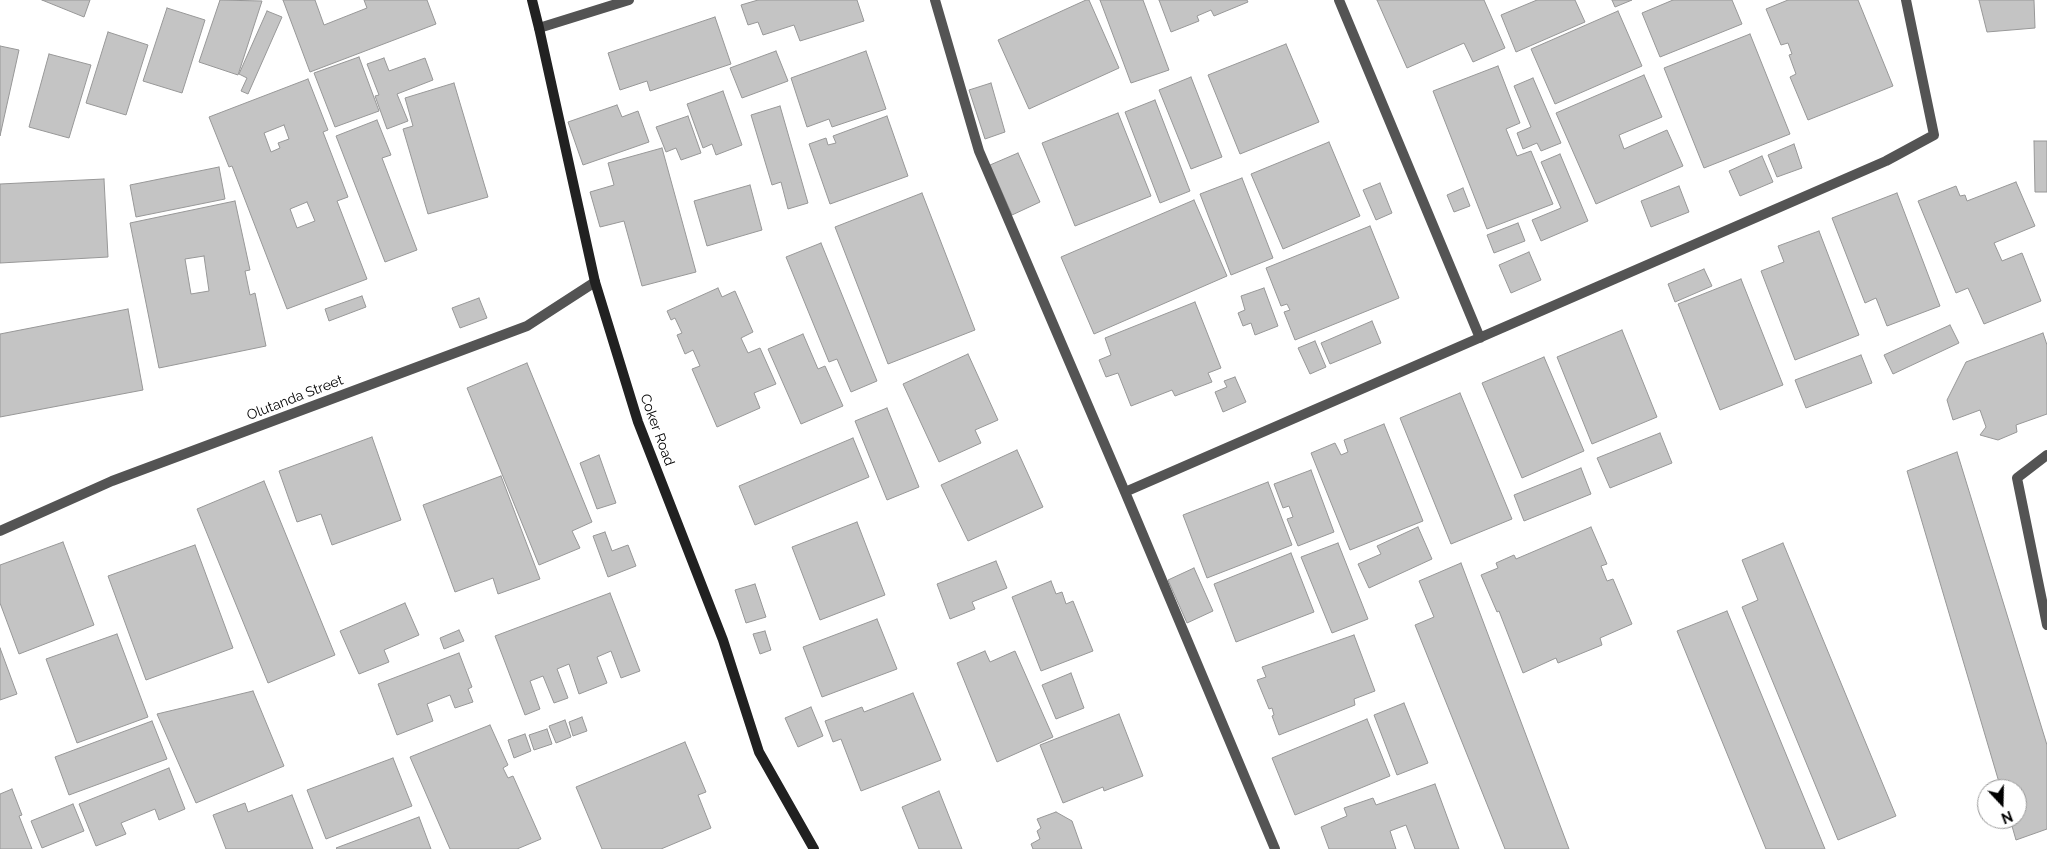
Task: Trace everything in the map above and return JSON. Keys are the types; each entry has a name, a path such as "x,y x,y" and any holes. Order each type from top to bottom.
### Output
{"main road":[{"name":"Coker Road","path":"532,0 540,28 595,282 638,422 723,640 759,752 814,849"}],"street":[{"path":"540,28 629,0"},
{"path":"935,0 979,151 1275,849"},
{"path":"1339,0 1480,338"},
{"path":"1125,492 1886,161 1934,135 1906,0"},
{"name":"Olutanda Street","path":"0,531 112,481 527,326 595,282"},
{"path":"2047,455 2017,478 2047,625"}],"building":[{"path":"42,0 90,0 84,17"},
{"path":"220,0 262,1 238,75 199,62"},
{"path":"283,0 315,0 324,25 367,8 364,0 427,0 436,24 310,72"},
{"path":"758,0 857,0 864,21 800,41 794,25 763,35 758,22 748,25 741,5"},
{"path":"1089,0 1119,68 1029,109 998,40"},
{"path":"1100,0 1143,0 1169,70 1131,83"},
{"path":"1159,0 1247,0 1248,2 1214,16 1211,10 1197,16 1199,21 1171,32"},
{"path":"1377,0 1484,0 1505,48 1473,62 1464,43 1407,68"},
{"path":"1537,0 1575,0 1585,22 1516,52 1501,15"},
{"path":"1612,0 1632,0 1615,7"},
{"path":"1673,0 1732,0 1742,24 1660,57 1642,13"},
{"path":"1788,0 1858,0 1893,86 1808,120 1790,77 1796,74 1789,55 1792,54 1788,43 1781,45 1766,9"},
{"path":"1979,0 2034,0 2035,28 1987,32"},
{"path":"167,8 205,20 182,93 143,81"},
{"path":"267,11 282,17 248,94 241,91 247,78 239,74"},
{"path":"1618,11 1642,66 1555,104 1531,49"},
{"path":"715,17 731,64 650,91 647,81 620,90 608,53"},
{"path":"108,32 148,45 126,115 86,103"},
{"path":"1750,34 1790,134 1704,168 1664,68"},
{"path":"1286,44 1319,122 1240,154 1208,75"},
{"path":"0,46 19,50 0,136"},
{"path":"776,51 788,81 742,98 730,68"},
{"path":"866,51 886,109 832,127 829,119 807,127 791,78"},
{"path":"49,54 91,65 69,138 29,127"},
{"path":"359,57 379,111 335,127 314,73"},
{"path":"384,58 389,71 425,58 433,80 397,94 408,121 387,129 375,96 379,95 367,64"},
{"path":"1498,66 1520,123 1506,129 1517,156 1531,151 1553,204 1487,229 1433,91"},
{"path":"1644,75 1662,117 1619,135 1624,149 1667,130 1683,166 1596,204 1556,113"},
{"path":"1191,77 1222,157 1191,169 1159,90"},
{"path":"1533,78 1561,143 1541,151 1537,143 1523,149 1517,133 1531,127 1514,86"},
{"path":"308,79 328,130 323,132 348,197 337,201 367,279 287,309 232,166 229,167 209,117","holes":["284,125 289,139 278,143 280,148 271,152 264,133","307,202 315,221 297,228 290,209"]},
{"path":"454,83 488,197 428,214 403,129 413,126 405,98"},
{"path":"991,83 1005,132 985,139 969,90"},
{"path":"723,91 742,145 716,155 712,144 703,148 687,104"},
{"path":"1155,100 1190,191 1160,203 1125,112"},
{"path":"617,105 622,117 638,111 649,142 583,165 568,122"},
{"path":"780,106 808,203 788,209 781,182 772,185 751,115"},
{"path":"1118,113 1151,196 1075,226 1042,143"},
{"path":"688,116 701,153 681,160 676,148 666,152 656,127"},
{"path":"887,116 908,176 830,204 809,144 826,138 828,145 836,143 833,136"},
{"path":"377,120 391,155 382,158 417,250 385,262 336,136"},
{"path":"2034,141 2047,141 2047,192 2035,192"},
{"path":"1329,142 1360,216 1283,249 1251,174"},
{"path":"1794,144 1802,168 1777,177 1768,155"},
{"path":"662,148 696,272 642,286 624,221 600,227 590,192 614,185 608,163"},
{"path":"1018,153 1040,202 1012,215 990,165"},
{"path":"1560,154 1588,221 1541,241 1532,220 1561,208 1541,162"},
{"path":"1762,156 1773,182 1740,196 1729,171"},
{"path":"219,167 225,199 136,217 130,185"},
{"path":"1242,178 1273,258 1231,275 1200,194"},
{"path":"104,179 108,257 0,263 0,184"},
{"path":"2016,182 2035,226 1994,243 2002,261 2022,253 2041,301 1984,324 1968,288 1956,293 1918,201 1956,186 1960,196 1965,195 1967,201"},
{"path":"1380,183 1392,213 1376,220 1363,190"},
{"path":"750,185 762,230 707,246 694,201"},
{"path":"1679,186 1689,212 1651,227 1641,201"},
{"path":"1463,188 1470,206 1454,212 1447,195"},
{"path":"922,193 975,330 888,364 835,227"},
{"path":"1897,193 1940,306 1887,326 1876,298 1865,303 1832,218"},
{"path":"1194,200 1227,276 1094,334 1061,257"},
{"path":"235,201 250,270 245,271 250,295 255,293 266,346 159,368 130,223","holes":["204,256 209,291 191,294 185,259"]},
{"path":"1518,223 1525,241 1494,253 1487,235"},
{"path":"1370,226 1399,298 1295,340 1284,312 1290,310 1287,304 1281,306 1266,268"},
{"path":"1819,231 1859,335 1795,360 1761,271 1784,262 1778,246"},
{"path":"821,243 877,381 851,392 837,359 829,362 786,257"},
{"path":"1529,252 1541,280 1511,293 1499,265"},
{"path":"1704,269 1712,286 1675,302 1668,284"},
{"path":"1741,279 1783,385 1720,410 1678,304"},
{"path":"718,288 722,297 735,291 753,332 741,338 748,353 760,348 776,384 754,393 760,408 717,427 692,369 700,366 693,350 685,354 677,335 682,333 675,318 671,320 667,311"},
{"path":"1264,288 1278,326 1255,335 1251,323 1243,326 1238,313 1245,310 1241,296"},
{"path":"362,296 366,307 329,321 325,309"},
{"path":"479,298 487,318 460,328 452,308"},
{"path":"1195,302 1221,368 1208,373 1212,382 1175,396 1172,390 1131,406 1118,373 1106,377 1099,360 1111,355 1105,338"},
{"path":"128,309 143,390 0,417 0,334"},
{"path":"1372,321 1381,343 1330,364 1321,343"},
{"path":"1950,325 1959,343 1893,374 1884,355"},
{"path":"1622,330 1657,417 1592,444 1557,357"},
{"path":"2043,333 2047,345 2047,414 2016,425 2017,432 1998,440 1980,435 1986,427 1980,410 1953,420 1947,400 1966,362"},
{"path":"803,334 818,369 825,366 843,406 801,424 768,349"},
{"path":"1315,341 1326,367 1310,374 1298,348"},
{"path":"968,354 998,420 975,430 981,443 939,462 903,384"},
{"path":"1861,355 1872,383 1806,408 1795,380"},
{"path":"1544,357 1584,451 1522,478 1482,383"},
{"path":"527,363 592,522 572,531 580,548 539,565 467,388"},
{"path":"1235,377 1246,402 1223,412 1215,392 1227,387 1224,381"},
{"path":"1460,393 1512,519 1451,544 1400,418"},
{"path":"887,408 919,487 887,500 855,421"},
{"path":"1384,424 1423,521 1350,550 1311,453 1335,443 1341,455 1348,452 1344,440"},
{"path":"1660,433 1672,463 1610,488 1597,458"},
{"path":"372,437 401,520 332,545 321,514 297,522 279,471"},
{"path":"853,438 869,477 755,525 739,486"},
{"path":"1017,450 1043,507 968,541 941,485"},
{"path":"1957,452 2047,745 2047,829 2016,840 2013,829 2027,829 2027,779 1998,779 1907,471"},
{"path":"599,455 616,503 597,509 580,463"},
{"path":"1581,468 1591,494 1524,521 1514,495"},
{"path":"1311,470 1334,532 1298,546 1287,519 1293,517 1289,506 1283,508 1274,484"},
{"path":"501,476 540,579 498,594 493,578 455,592 423,505"},
{"path":"264,481 335,655 268,683 197,509"},
{"path":"1268,482 1292,545 1207,578 1183,515"},
{"path":"857,522 885,595 820,620 792,547"},
{"path":"1418,527 1432,559 1369,588 1358,564 1381,554 1377,546"},
{"path":"1591,527 1607,564 1601,566 1607,581 1613,579 1632,624 1600,638 1602,645 1558,663 1556,658 1523,673 1499,611 1497,612 1481,575 1498,568 1496,563 1514,555 1516,559"},
{"path":"605,532 612,551 628,545 636,566 608,577 593,536"},
{"path":"63,542 94,625 19,654 0,603 0,565"},
{"path":"1338,543 1368,619 1332,633 1301,557"},
{"path":"1783,543 1896,816 1838,840 1742,607 1758,600 1742,560"},
{"path":"195,545 233,648 146,680 108,576"},
{"path":"1291,553 1314,612 1236,642 1214,584"},
{"path":"996,561 1007,588 972,602 975,609 950,619 937,584"},
{"path":"1461,563 1569,849 1505,849 1415,625 1434,617 1419,581"},
{"path":"1194,568 1213,611 1187,623 1168,580"},
{"path":"1051,581 1056,594 1062,592 1066,604 1073,601 1093,651 1041,671 1012,597"},
{"path":"755,584 766,617 746,623 735,590"},
{"path":"610,593 640,671 621,678 611,651 597,657 607,683 579,694 569,664 557,669 568,698 554,703 543,676 530,681 540,709 525,715 495,636"},
{"path":"405,603 419,635 384,650 389,662 359,674 340,631"},
{"path":"1727,611 1825,849 1766,849 1677,631"},
{"path":"877,619 897,669 822,697 803,647"},
{"path":"459,630 464,641 444,649 440,638"},
{"path":"765,631 771,650 760,654 753,634"},
{"path":"117,634 148,717 77,743 46,659"},
{"path":"1354,635 1375,691 1354,699 1355,705 1279,735 1272,716 1274,715 1272,708 1269,709 1257,680 1266,677 1262,667"},
{"path":"0,648 17,694 0,700"},
{"path":"985,651 990,662 1015,651 1053,737 997,762 957,663"},
{"path":"459,653 472,687 468,689 473,702 455,708 450,695 427,704 433,721 397,735 378,684"},
{"path":"1071,673 1084,708 1056,719 1042,685"},
{"path":"253,691 284,766 196,803 157,714"},
{"path":"913,693 941,760 861,791 841,739 833,742 825,721 862,707 864,712"},
{"path":"1404,703 1428,763 1397,775 1374,715"},
{"path":"811,707 823,736 798,747 785,718"},
{"path":"1119,714 1143,776 1104,791 1103,787 1063,803 1040,745"},
{"path":"582,717 587,731 573,736 569,722"},
{"path":"1367,719 1390,776 1295,815 1272,758"},
{"path":"565,720 571,737 556,743 549,726"},
{"path":"152,721 167,759 69,795 55,757"},
{"path":"490,725 508,765 503,768 508,778 513,776 541,839 517,849 450,849 410,757"},
{"path":"547,729 552,744 534,750 529,735"},
{"path":"525,734 531,751 514,758 508,740"},
{"path":"685,742 706,792 698,795 711,828 661,849 602,849 576,787"},
{"path":"393,758 412,806 326,839 307,790"},
{"path":"169,768 185,809 159,820 155,809 121,823 126,834 96,846 79,804"},
{"path":"1435,784 1459,849 1415,849 1406,825 1390,831 1396,849 1329,849 1321,827 1347,816 1344,808 1373,798 1376,805"},
{"path":"12,789 22,815 19,816 32,849 0,849 0,794"},
{"path":"939,791 962,849 919,849 902,807"},
{"path":"292,795 313,849 226,849 213,815 245,803 248,812"},
{"path":"73,804 84,831 42,848 31,821"},
{"path":"1056,812 1072,821 1082,849 1033,849 1031,844 1040,839 1037,831 1041,828 1037,819"},
{"path":"419,817 431,849 336,848"}]}
